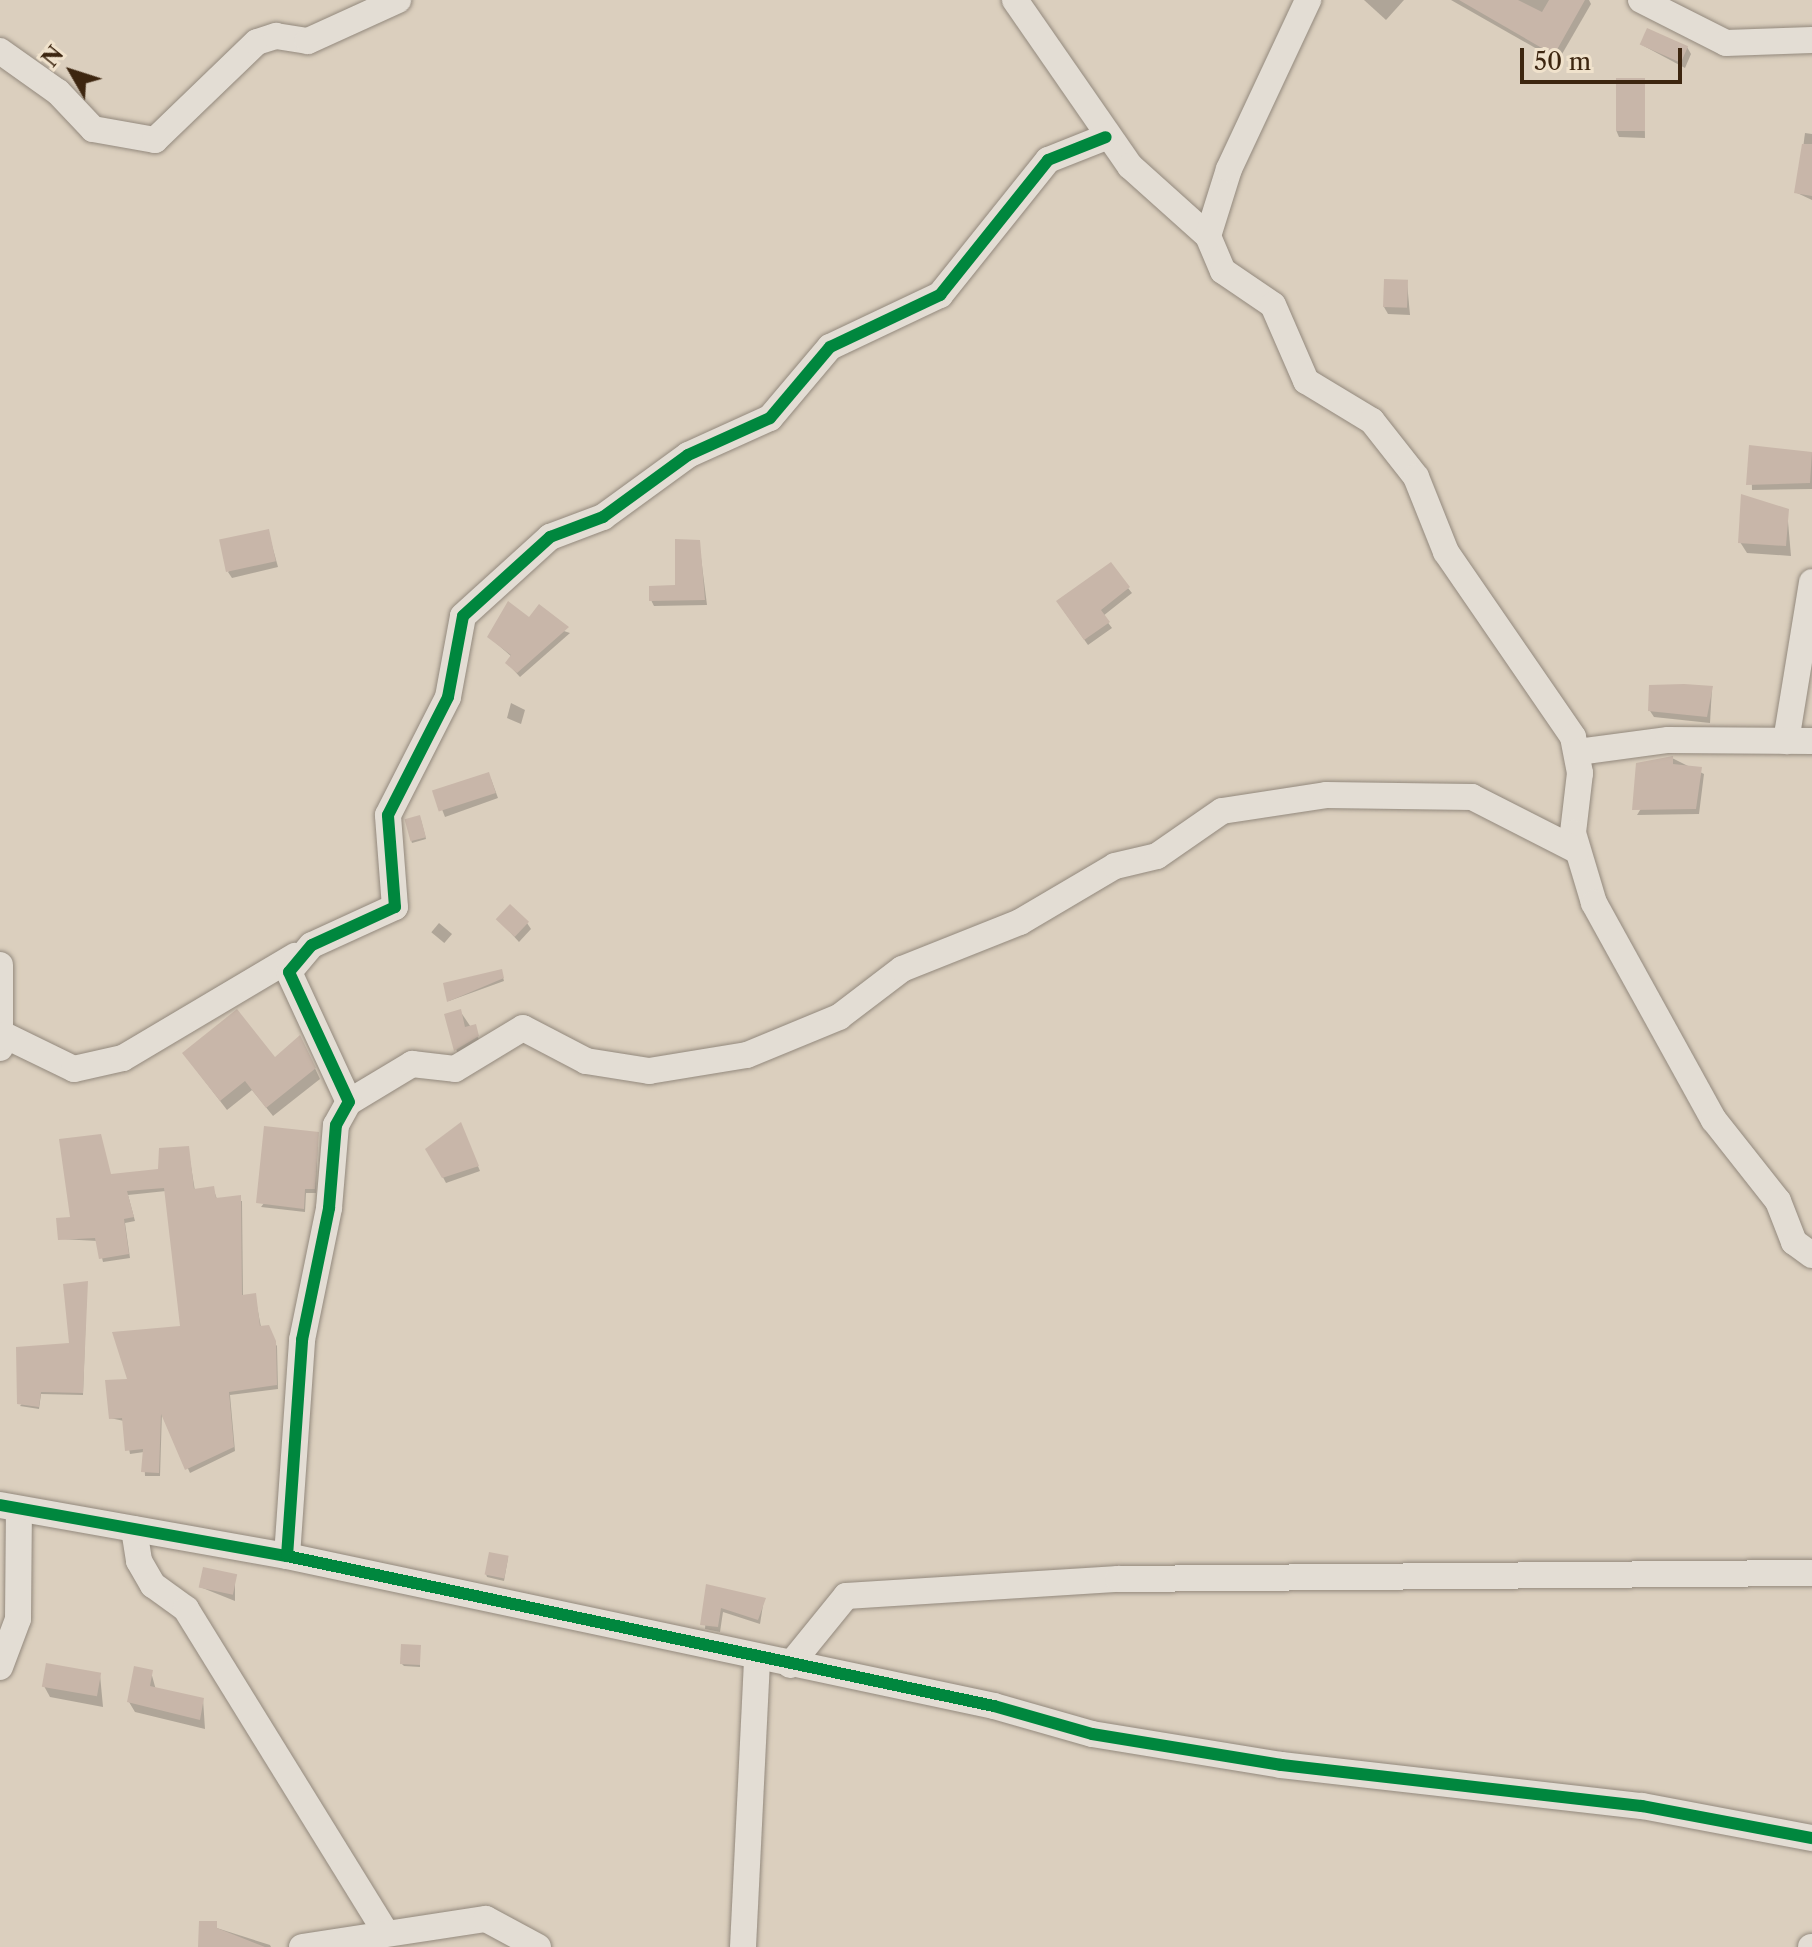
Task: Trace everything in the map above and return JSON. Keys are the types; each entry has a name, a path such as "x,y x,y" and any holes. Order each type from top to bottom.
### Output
{"street":[{"path":"0,51 58,92 93,129 155,140 257,42 276,36 308,41 398,0"},
{"path":"1015,0 1106,137 1208,236 1223,271 1273,305 1306,381 1372,421 1416,477 1446,552 1578,752 1576,850 1594,903 1663,1036 1729,1141 1778,1201 1794,1242 1812,1255"},
{"path":"1208,236 1229,169 1308,0"},
{"path":"1641,0 1726,43 1812,40"},
{"path":"0,965 2,1041 74,1069 123,1058 295,956 395,907 388,815 448,697 463,616 550,537 603,517 688,455 770,418 830,347 940,295 1048,160 1106,137"},
{"path":"1786,741 1812,582"},
{"path":"1578,752 1668,740 1812,741"},
{"path":"287,1556 302,1340 329,1208 336,1125 349,1102 412,1064 455,1069 523,1028 586,1061 649,1071 747,1055 839,1017 902,969 1020,922 1115,866 1157,856 1222,811 1326,795 1472,797 1576,850"},
{"path":"295,956 289,972 349,1102"},
{"path":"0,1667 18,1619 10,1507 287,1556 994,1706 1092,1734 1281,1765 1642,1806 1812,1838"},
{"path":"134,1529 139,1561 153,1585 186,1609 385,1931"},
{"path":"790,1665 846,1596 1118,1579 1812,1573"},
{"path":"743,1947 757,1658"},
{"path":"302,1947 385,1931 486,1919 538,1947"}],"building":[{"path":"1459,0 1518,0 1542,12 1549,0 1585,0 1554,55"},
{"path":"1647,28 1688,46 1681,63 1640,44"},
{"path":"1616,78 1645,78 1645,131 1616,131"},
{"path":"1802,144 1812,144 1812,196 1794,193"},
{"path":"1384,279 1408,280 1407,308 1383,307"},
{"path":"1749,445 1812,452 1810,483 1746,485"},
{"path":"1741,494 1789,509 1786,546 1738,543"},
{"path":"269,529 276,561 226,572 219,540"},
{"path":"675,539 700,540 705,600 649,601 649,586 675,585"},
{"path":"1111,562 1130,587 1101,610 1110,622 1084,640 1056,601"},
{"path":"508,601 529,617 539,604 569,627 517,673 505,663 511,655 487,637"},
{"path":"1649,685 1713,686 1707,717 1648,711"},
{"path":"1673,756 1673,764 1702,767 1696,809 1632,810 1636,763"},
{"path":"489,772 496,793 439,811 432,791"},
{"path":"420,815 426,837 410,841 405,819"},
{"path":"510,904 529,922 515,937 496,919"},
{"path":"502,969 504,978 447,1002 443,983"},
{"path":"237,1009 275,1057 300,1035 316,1068 266,1108 245,1081 220,1101 182,1053"},
{"path":"461,1009 465,1027 476,1024 479,1036 454,1051 444,1014"},
{"path":"461,1122 479,1166 442,1178 425,1149"},
{"path":"264,1126 319,1132 315,1189 305,1189 304,1209 256,1203"},
{"path":"101,1134 111,1174 158,1169 159,1148 189,1146 194,1189 214,1186 216,1198 241,1195 242,1295 256,1293 260,1326 269,1325 276,1341 277,1385 229,1392 234,1447 185,1470 161,1414 159,1473 141,1472 143,1449 125,1451 122,1418 109,1419 105,1380 127,1379 112,1332 180,1326 164,1188 127,1191 134,1217 124,1219 129,1254 99,1259 95,1238 58,1240 56,1218 70,1217 59,1139"},
{"path":"88,1281 83,1393 41,1392 39,1407 17,1404 16,1347 69,1343 63,1284"},
{"path":"489,1552 509,1556 504,1578 485,1575"},
{"path":"203,1567 237,1574 233,1595 199,1588"},
{"path":"706,1584 766,1598 758,1620 721,1608 718,1627 700,1625"},
{"path":"401,1644 421,1645 420,1665 400,1664"},
{"path":"46,1663 101,1673 97,1696 42,1687"},
{"path":"134,1666 153,1670 150,1686 204,1698 200,1720 127,1702"},
{"path":"199,1921 217,1921 217,1928 265,1947 198,1947"}],"cycle path":[{"path":"287,1556 302,1340 329,1208 336,1125 349,1102 289,972 312,945 395,907 388,815 448,697 463,616 550,537 603,517 688,455 770,418 830,347 940,295 1048,160 1106,137"},
{"path":"0,1505 287,1556 994,1706 1092,1734 1281,1765 1642,1806 1812,1838"}]}
